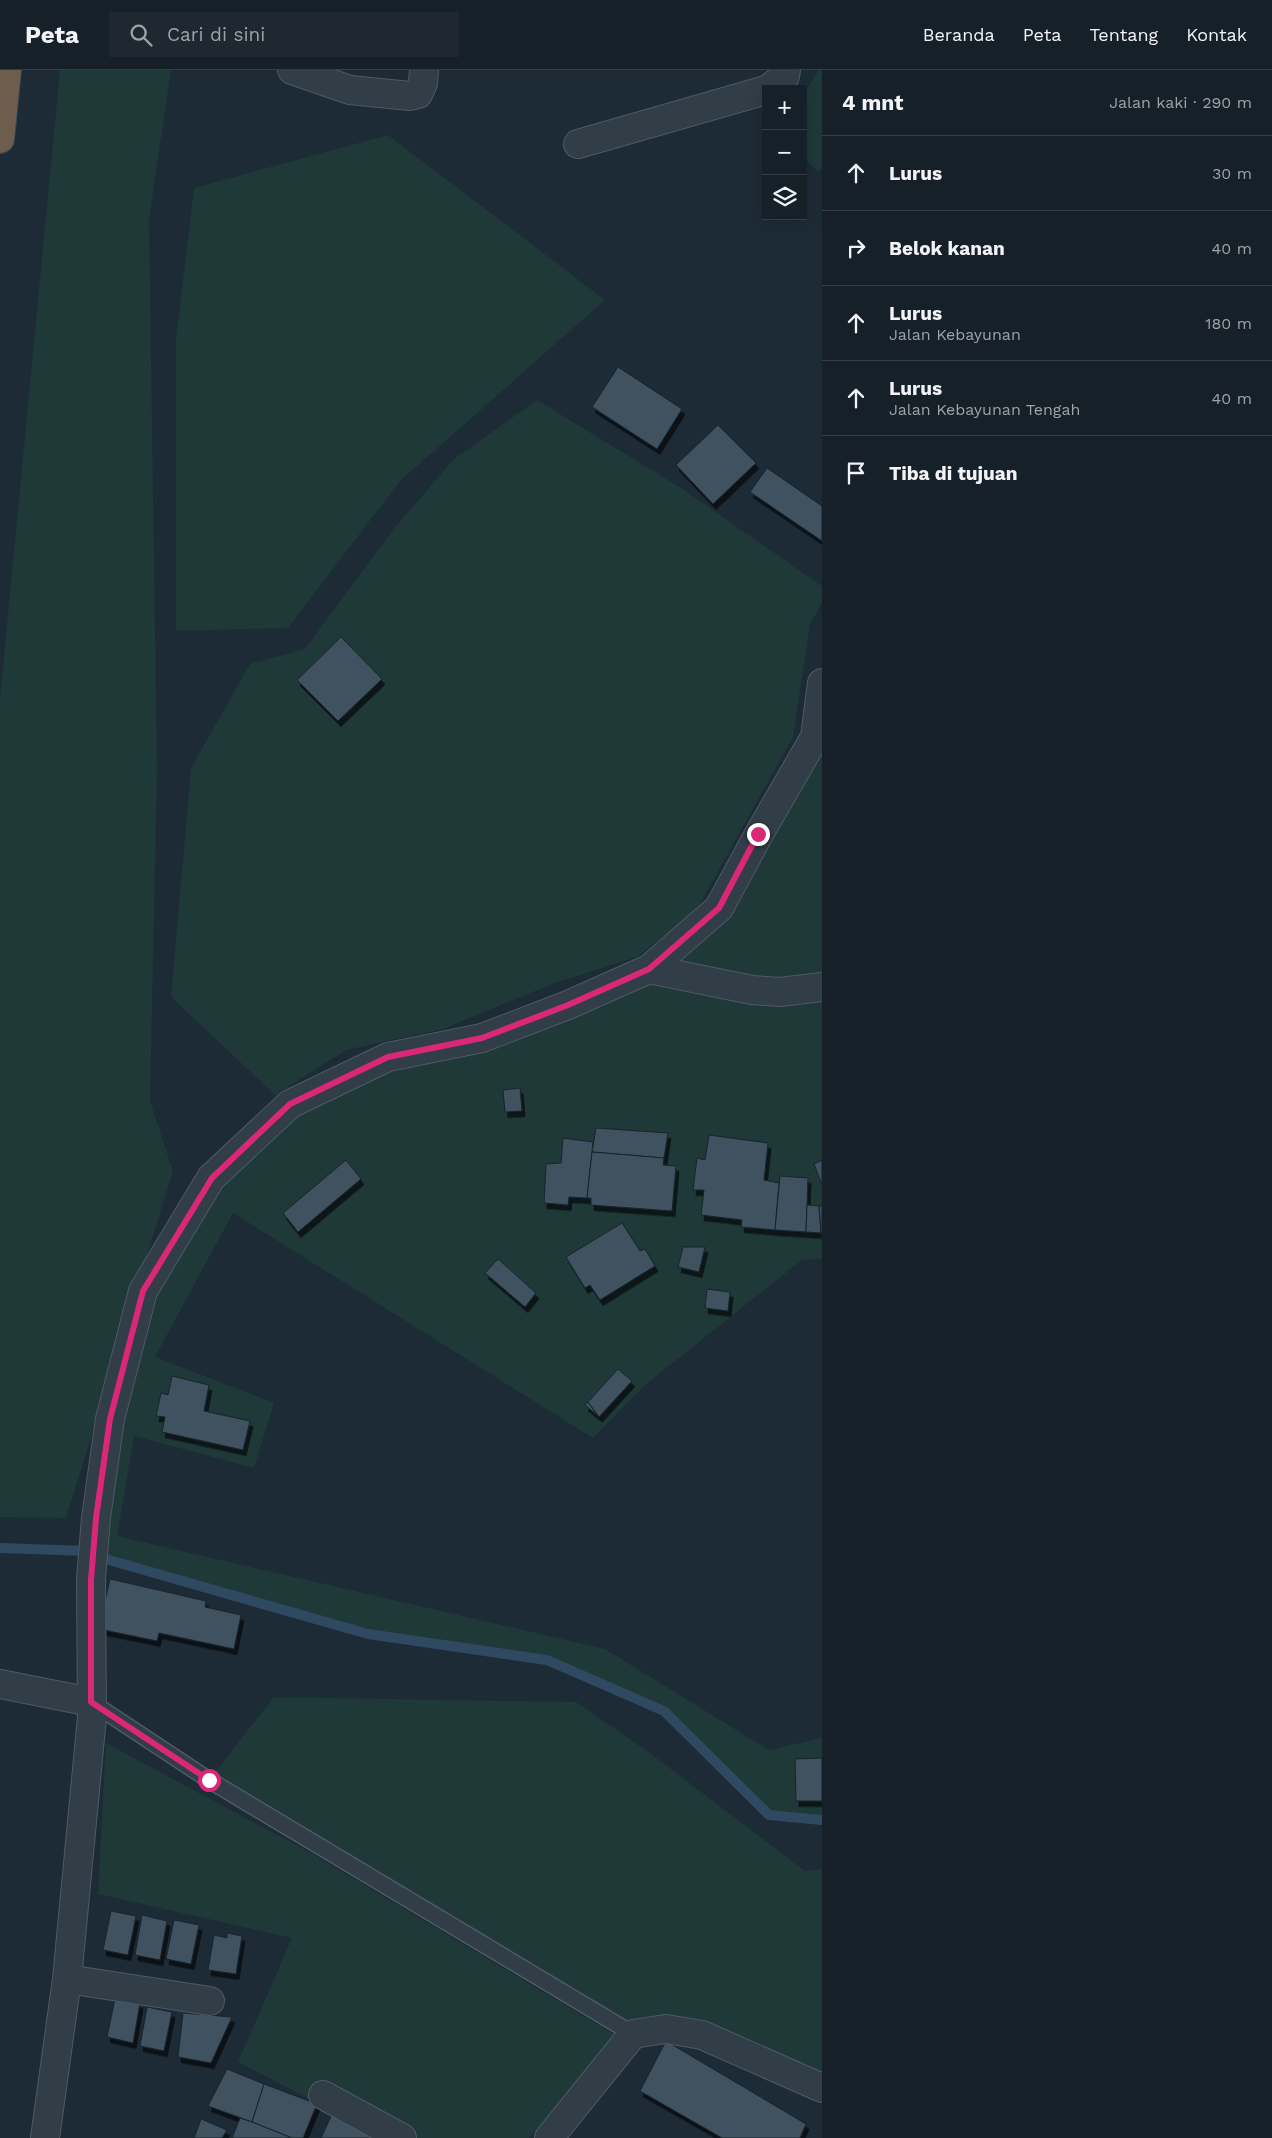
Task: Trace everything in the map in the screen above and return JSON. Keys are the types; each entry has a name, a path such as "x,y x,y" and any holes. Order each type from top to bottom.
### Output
{"highway":[{"path":"0,138 7,70"}],"street":[{"path":"292,70 350,90 410,96 418,94 423,83 424,70"},
{"path":"773,85 785,76 786,70"},
{"path":"578,144 762,90"},
{"path":"45,2138 67,1979 92,1717 91,1580 96,1518 110,1419 143,1291 212,1178 290,1104 388,1057 482,1038 568,1005 649,969 719,908 758,834 819,745 822,682"},
{"path":"649,969 752,990 780,992 822,987"},
{"path":"0,1684 91,1702"},
{"path":"67,1979 210,2001"},
{"path":"548,2138 633,2034 666,2029 702,2035 822,2088"},
{"path":"323,2095 402,2138"}],"lane":[{"path":"91,1702 209,1780 633,2034"}],"green space":[{"path":"60,70 171,70 149,219 157,768 150,1101 173,1171 66,1518 0,1517 0,698"},
{"path":"819,70 822,70 822,167 818,172 807,161 807,89"},
{"path":"388,135 605,300 400,481 288,628 176,631 176,340 194,188"},
{"path":"537,400 681,488 822,586 822,603 810,624 793,737 696,911 637,957 552,984 443,1029 346,1050 275,1095 171,997 191,768 250,664 305,649 395,527 454,459"},
{"path":"815,737 822,754 822,1259 802,1260 645,1385 593,1438 233,1213 155,1357 274,1403 254,1468 134,1436 117,1536 605,1649 769,1750 822,1738 822,1820 769,1815 664,1711 547,1660 368,1634 109,1560 88,1551 143,1291 212,1178 290,1104 568,1005 719,908"},
{"path":"274,1697 576,1702 650,1753 805,1871 822,1869 822,2088 755,2057 633,2034 209,1780"},
{"path":"106,1743 309,1852 617,2036 529,2138 384,2138 238,2062 292,1938 98,1894"}],"building":[{"path":"618,367 682,409 657,449 592,407"},
{"path":"718,425 756,463 713,504 676,465"},
{"path":"767,468 822,506 822,541 750,492"},
{"path":"341,637 382,679 338,721 297,680"},
{"path":"520,1088 522,1111 505,1112 503,1090"},
{"path":"596,1128 668,1133 664,1158 592,1152"},
{"path":"709,1135 768,1143 764,1180 779,1183 775,1230 741,1227 742,1220 701,1215 704,1190 693,1190 697,1158 705,1160"},
{"path":"563,1138 593,1142 587,1198 569,1197 568,1205 544,1203 546,1164 561,1163"},
{"path":"592,1152 664,1158 663,1165 676,1166 672,1211 591,1205 591,1198 587,1198"},
{"path":"346,1160 361,1179 298,1232 283,1213"},
{"path":"822,1160 822,1185 814,1164"},
{"path":"780,1176 808,1178 806,1232 775,1230"},
{"path":"807,1205 819,1206 821,1233 806,1232"},
{"path":"819,1206 822,1206 822,1233 821,1233"},
{"path":"622,1223 640,1251 645,1249 655,1266 600,1300 590,1285 585,1288 566,1257"},
{"path":"683,1247 705,1247 699,1272 678,1267"},
{"path":"498,1259 536,1293 525,1307 485,1273"},
{"path":"707,1289 730,1292 728,1311 705,1308"},
{"path":"618,1369 632,1381 599,1417 588,1402"},
{"path":"172,1376 209,1385 204,1411 250,1421 243,1450 162,1432 165,1417 156,1416 161,1393 168,1395"},
{"path":"588,1402 595,1412 597,1415 585,1405"},
{"path":"110,1579 206,1601 205,1607 241,1615 234,1649 159,1633 157,1641 99,1629"},
{"path":"822,1758 822,1801 796,1801 795,1759"},
{"path":"111,1911 136,1916 128,1955 103,1950"},
{"path":"142,1915 167,1921 160,1960 135,1955"},
{"path":"174,1920 199,1925 191,1964 166,1959"},
{"path":"227,1933 242,1936 236,1974 208,1970 214,1935 227,1938"},
{"path":"115,1999 140,2003 133,2043 107,2037"},
{"path":"147,2007 172,2012 164,2051 140,2046"},
{"path":"183,2013 232,2017 211,2063 178,2057"},
{"path":"666,2041 806,2124 800,2138 722,2138 640,2091"},
{"path":"227,2069 264,2084 252,2122 208,2106"},
{"path":"264,2084 317,2104 303,2138 292,2138 252,2122"},
{"path":"333,2112 382,2138 321,2138"},
{"path":"240,2118 252,2122 292,2138 232,2138"},
{"path":"201,2119 227,2130 222,2138 194,2138"}],"waterway":[{"path":"0,1548 88,1551 109,1560 368,1634 547,1660 664,1711 769,1815 822,1820"}],"route":[{"path":"209,1780 91,1702 91,1580 96,1518 110,1419 143,1291 212,1178 290,1104 388,1057 482,1038 568,1005 649,969 719,908 758,834"}]}
